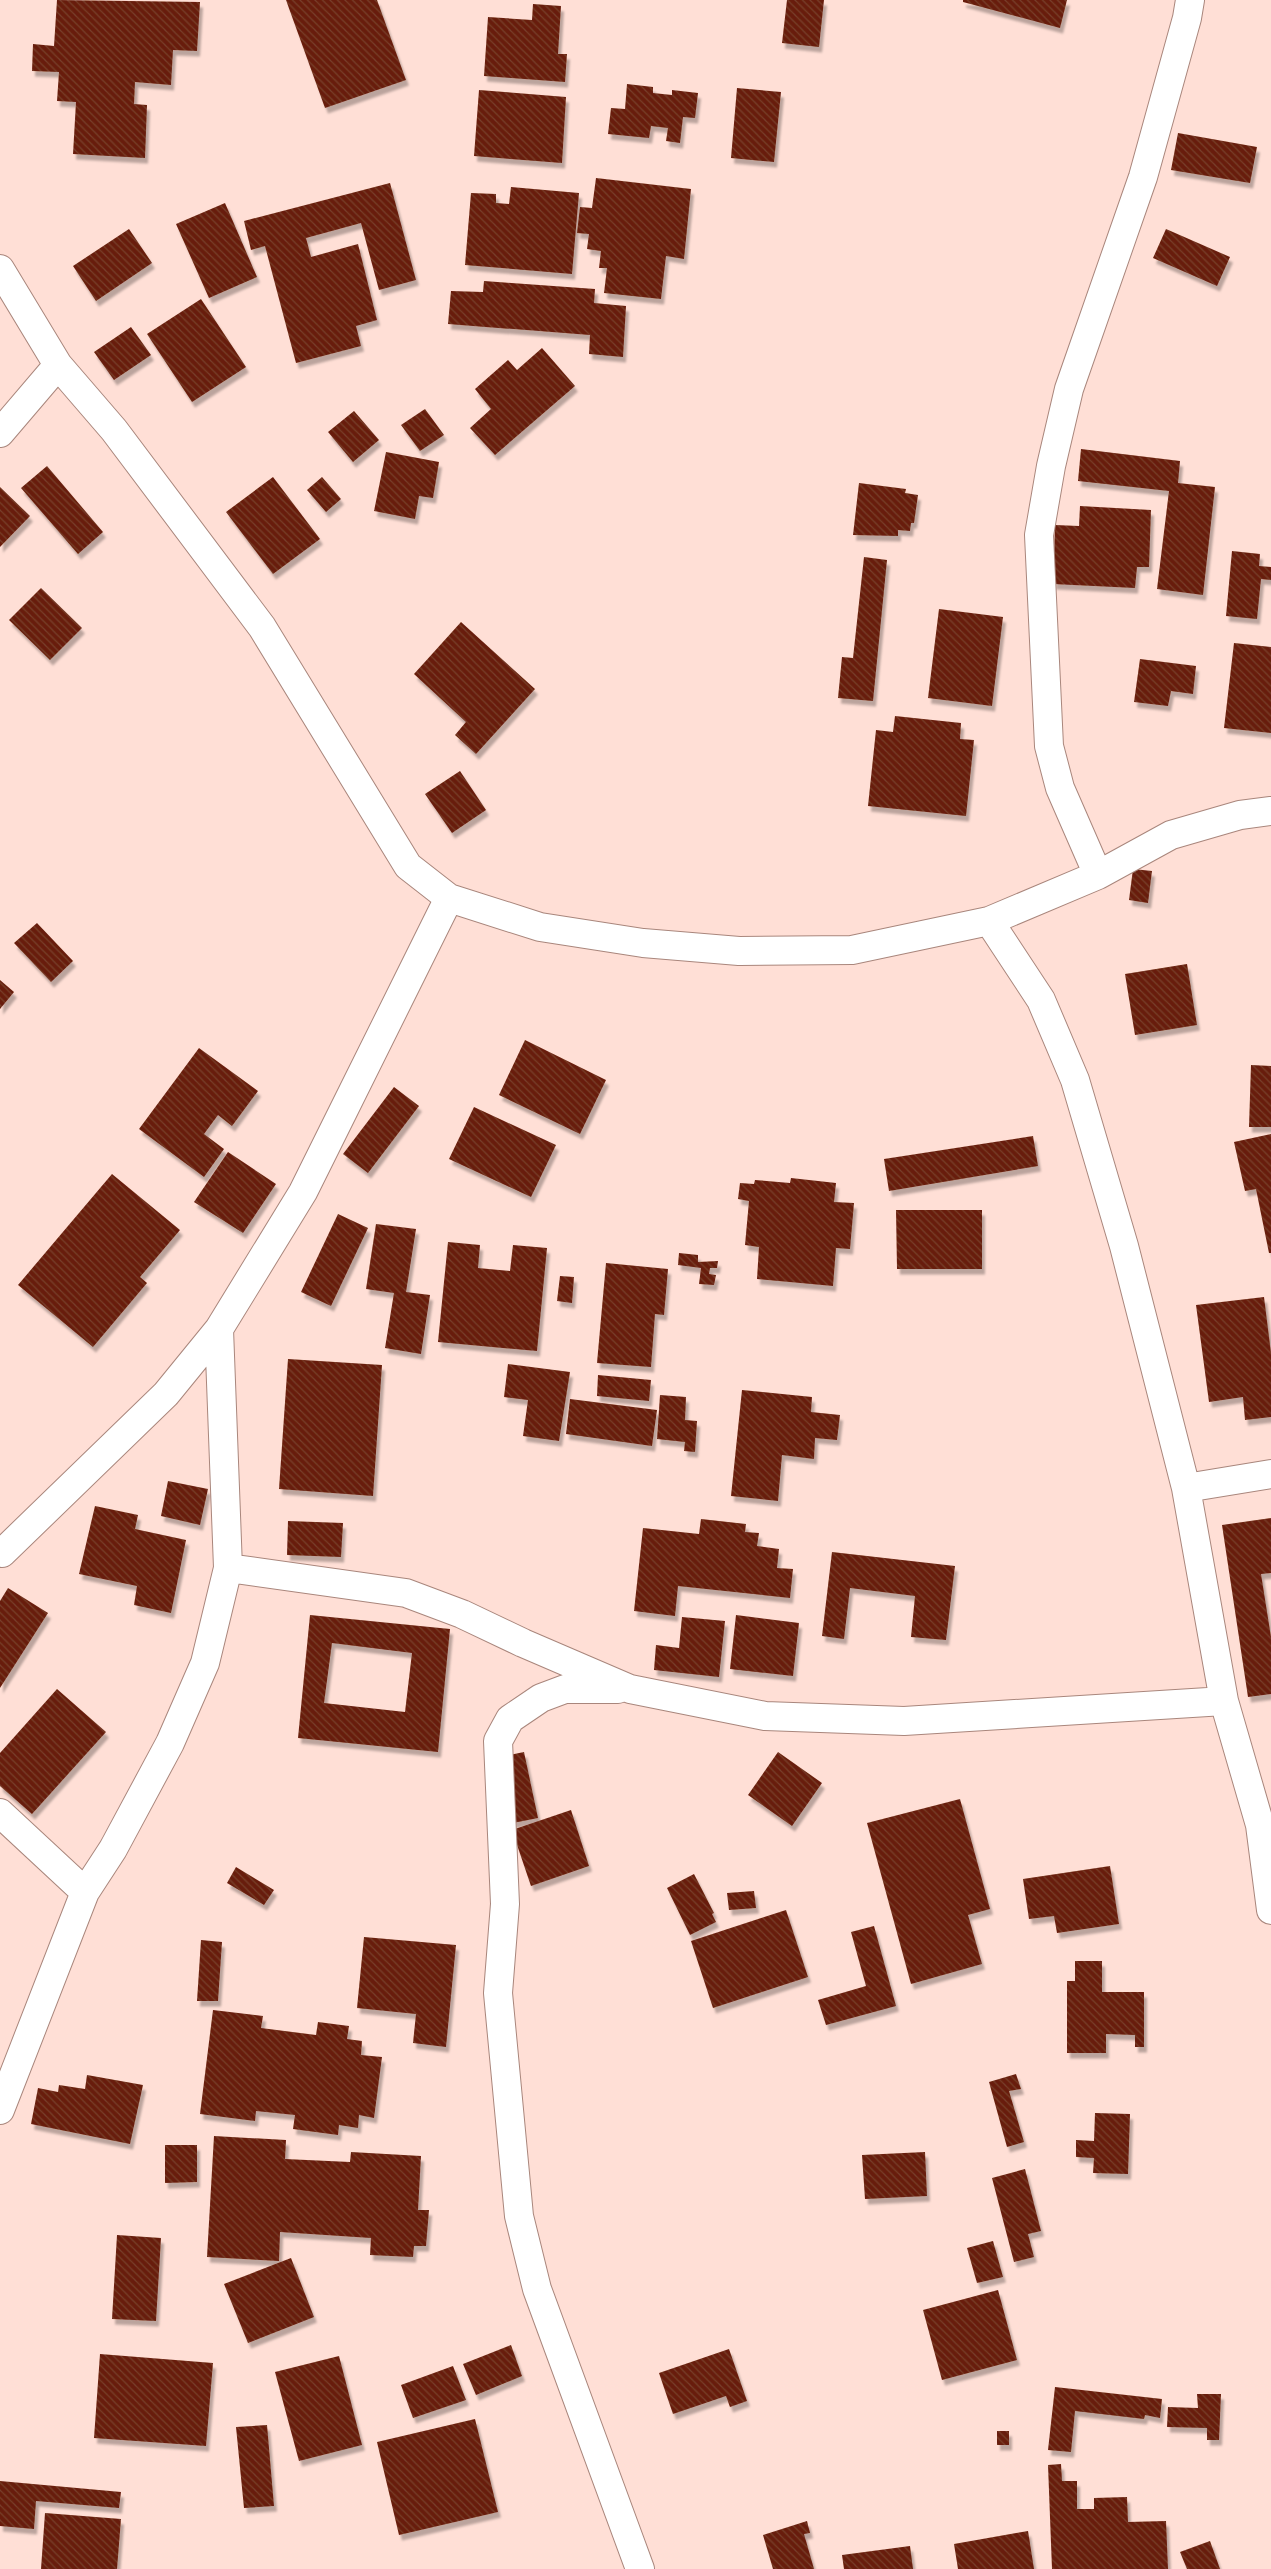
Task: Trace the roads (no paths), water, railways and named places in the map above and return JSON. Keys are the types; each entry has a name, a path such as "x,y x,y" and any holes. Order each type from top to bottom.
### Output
{"street":[{"path":"1098,875 1060,788 1049,746 1039,535 1051,466 1069,389 1143,177 1187,18 1190,0"},
{"path":"0,269 58,365 114,430 262,627 408,866 449,898 540,927 643,943 739,951 852,950 989,921 1098,875 1171,835 1240,815 1271,811"},
{"path":"0,433 58,365"},
{"path":"2,1553 166,1394 219,1329 303,1192 449,898"},
{"path":"989,921 1041,1000 1075,1080 1124,1246 1186,1488 1224,1701 1260,1824 1271,1910"},
{"path":"0,2110 85,1892 113,1849 170,1743 205,1663 228,1568 219,1329"},
{"path":"1186,1488 1271,1474"},
{"path":"228,1568 406,1593 462,1614 523,1643 630,1689"},
{"path":"640,2569 537,2289 519,2216 498,1993 506,1904 498,1741 510,1719 541,1698 565,1689 630,1689 765,1716 904,1721 1224,1701"},
{"path":"0,1813 85,1892"}]}
